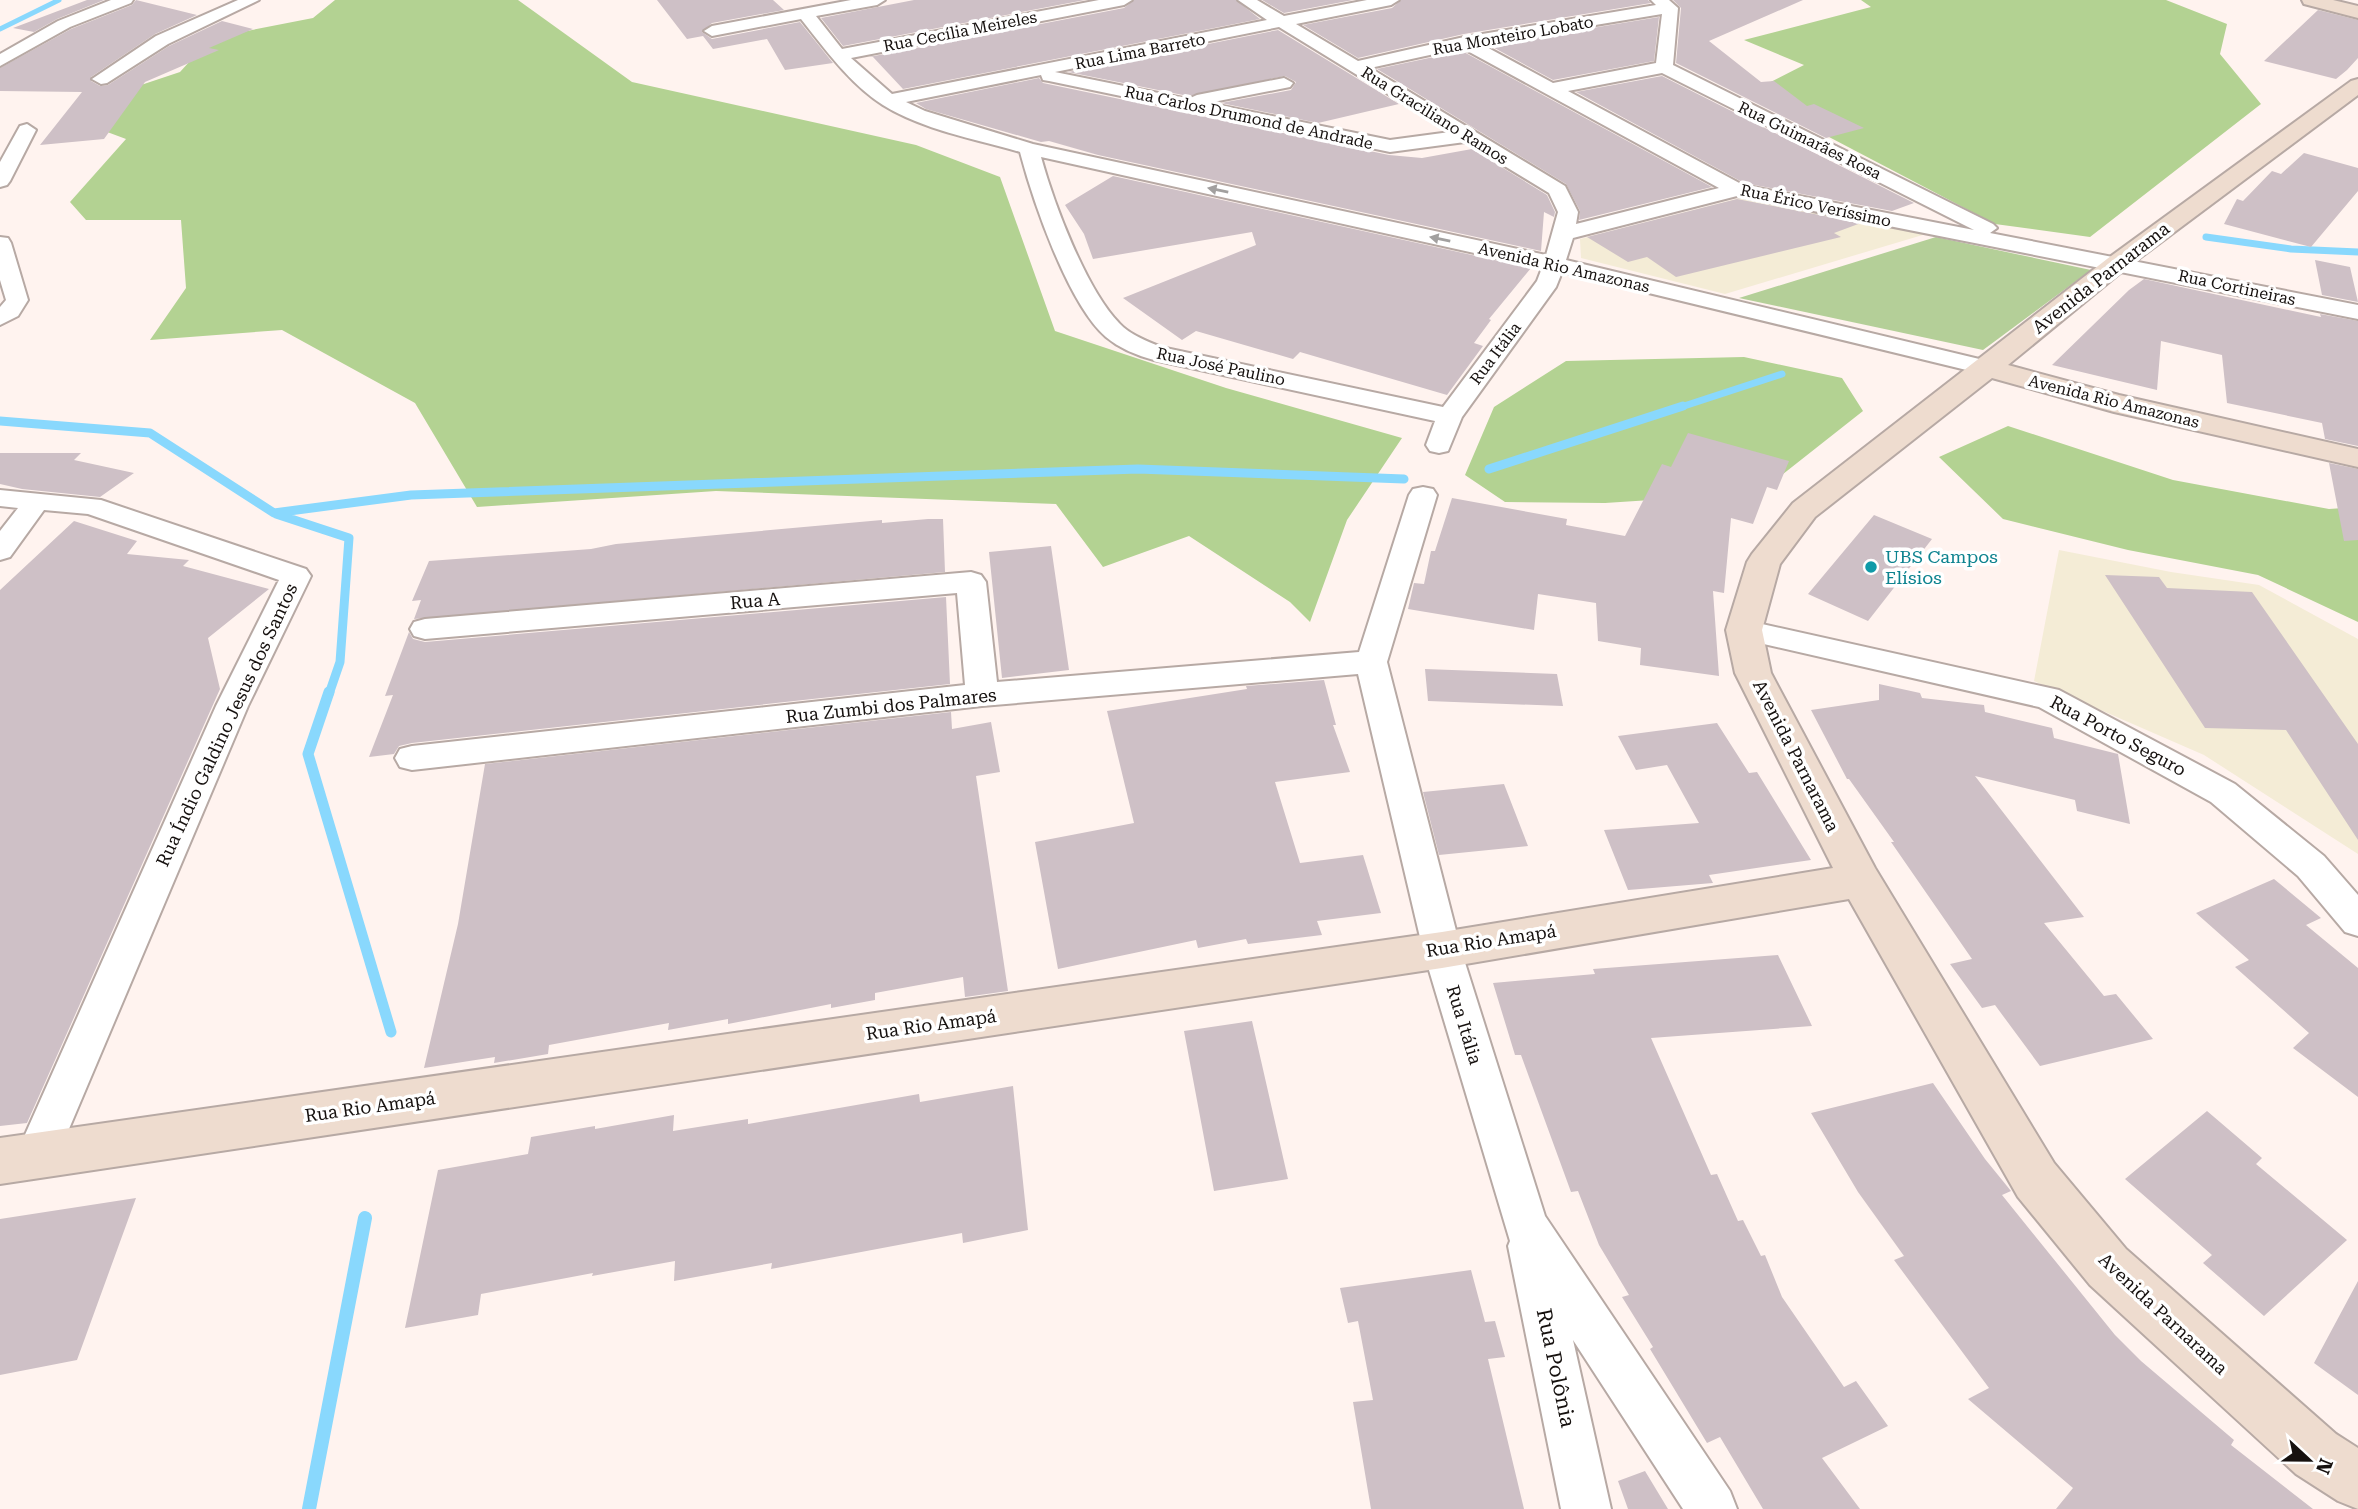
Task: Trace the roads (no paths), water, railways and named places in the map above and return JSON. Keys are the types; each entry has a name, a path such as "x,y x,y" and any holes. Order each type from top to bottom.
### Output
{"street":[{"path":"0,61 64,24 125,0"},
{"path":"101,79 162,40 251,0"},
{"path":"712,31 805,13 834,3 877,0"},
{"name":"Rua Cecília Meireles","path":"838,55 1124,0"},
{"name":"Rua Graciliano Ramos","path":"1246,0 1558,190 1568,212 1551,273"},
{"name":"Rua Lima Barreto","path":"888,100 1391,0"},
{"path":"2311,0 2358,12"},
{"path":"1550,89 1664,67 1670,29 1665,4"},
{"name":"Rua Monteiro Lobato","path":"1357,66 1464,42 1665,4"},
{"name":"Avenida Rio Amazonas","path":"805,13 838,55 888,100 918,115 1031,158 1987,369 2114,403 2358,458"},
{"name":"Rua Érico Veríssimo","path":"1464,42 1737,190 2116,264"},
{"name":"Rua Guimarães Rosa","path":"1664,67 2023,246"},
{"name":"Rua Carlos Drumond de Andrade","path":"1033,72 1390,146 1466,136"},
{"path":"1182,103 1283,83"},
{"name":"Avenida Parnarama","path":"2358,85 2116,264 1987,369 1804,510 1765,562 1744,630 1753,673 1860,880 2035,1180 2108,1267 2316,1454 2358,1482"},
{"path":"0,181 27,130"},
{"name":"Rua José Paulino","path":"1031,158 1064,244 1095,309 1110,328 1127,342 1154,353 1449,416"},
{"path":"1564,234 1737,190"},
{"path":"0,243 17,300 10,311 0,318"},
{"name":"Rua Cortineiras","path":"2116,264 2358,312"},
{"name":"Rua Itália","path":"1439,445 1449,416 1551,273"},
{"path":"1371,662 1423,495"},
{"name":"Rua Índio Galdino Jesus dos Santos","path":"0,498 91,506 296,576 18,1158"},
{"path":"0,551 37,501"},
{"name":"Rua A","path":"425,629 971,582 982,695"},
{"name":"Rua Porto Seguro","path":"1744,630 2048,698 2223,793 2311,866 2358,921"},
{"name":"Rua Itália","path":"1371,662 1442,950 1526,1227 1712,1509"},
{"name":"Rua Zumbi dos Palmares","path":"412,758 982,695 1371,662"},
{"name":"Rua Rio Amapá","path":"18,1158 1442,950 1860,880"},
{"name":"Rua Polônia","path":"1526,1227 1586,1509"}],"waterway":[{"path":"0,29 59,0"},
{"path":"2206,237 2291,249 2358,252"},
{"path":"1678,408 1782,374"},
{"path":"1489,469 1683,406"},
{"path":"0,421 150,433 274,513 411,495 1138,469 1404,479"},
{"path":"276,514 349,538 340,662 329,694"},
{"path":"329,692 308,754 391,1032"},
{"path":"309,1509 365,1218"}],"place":[{"name":"UBS Campos Elísios","path":"1871,567"}]}
